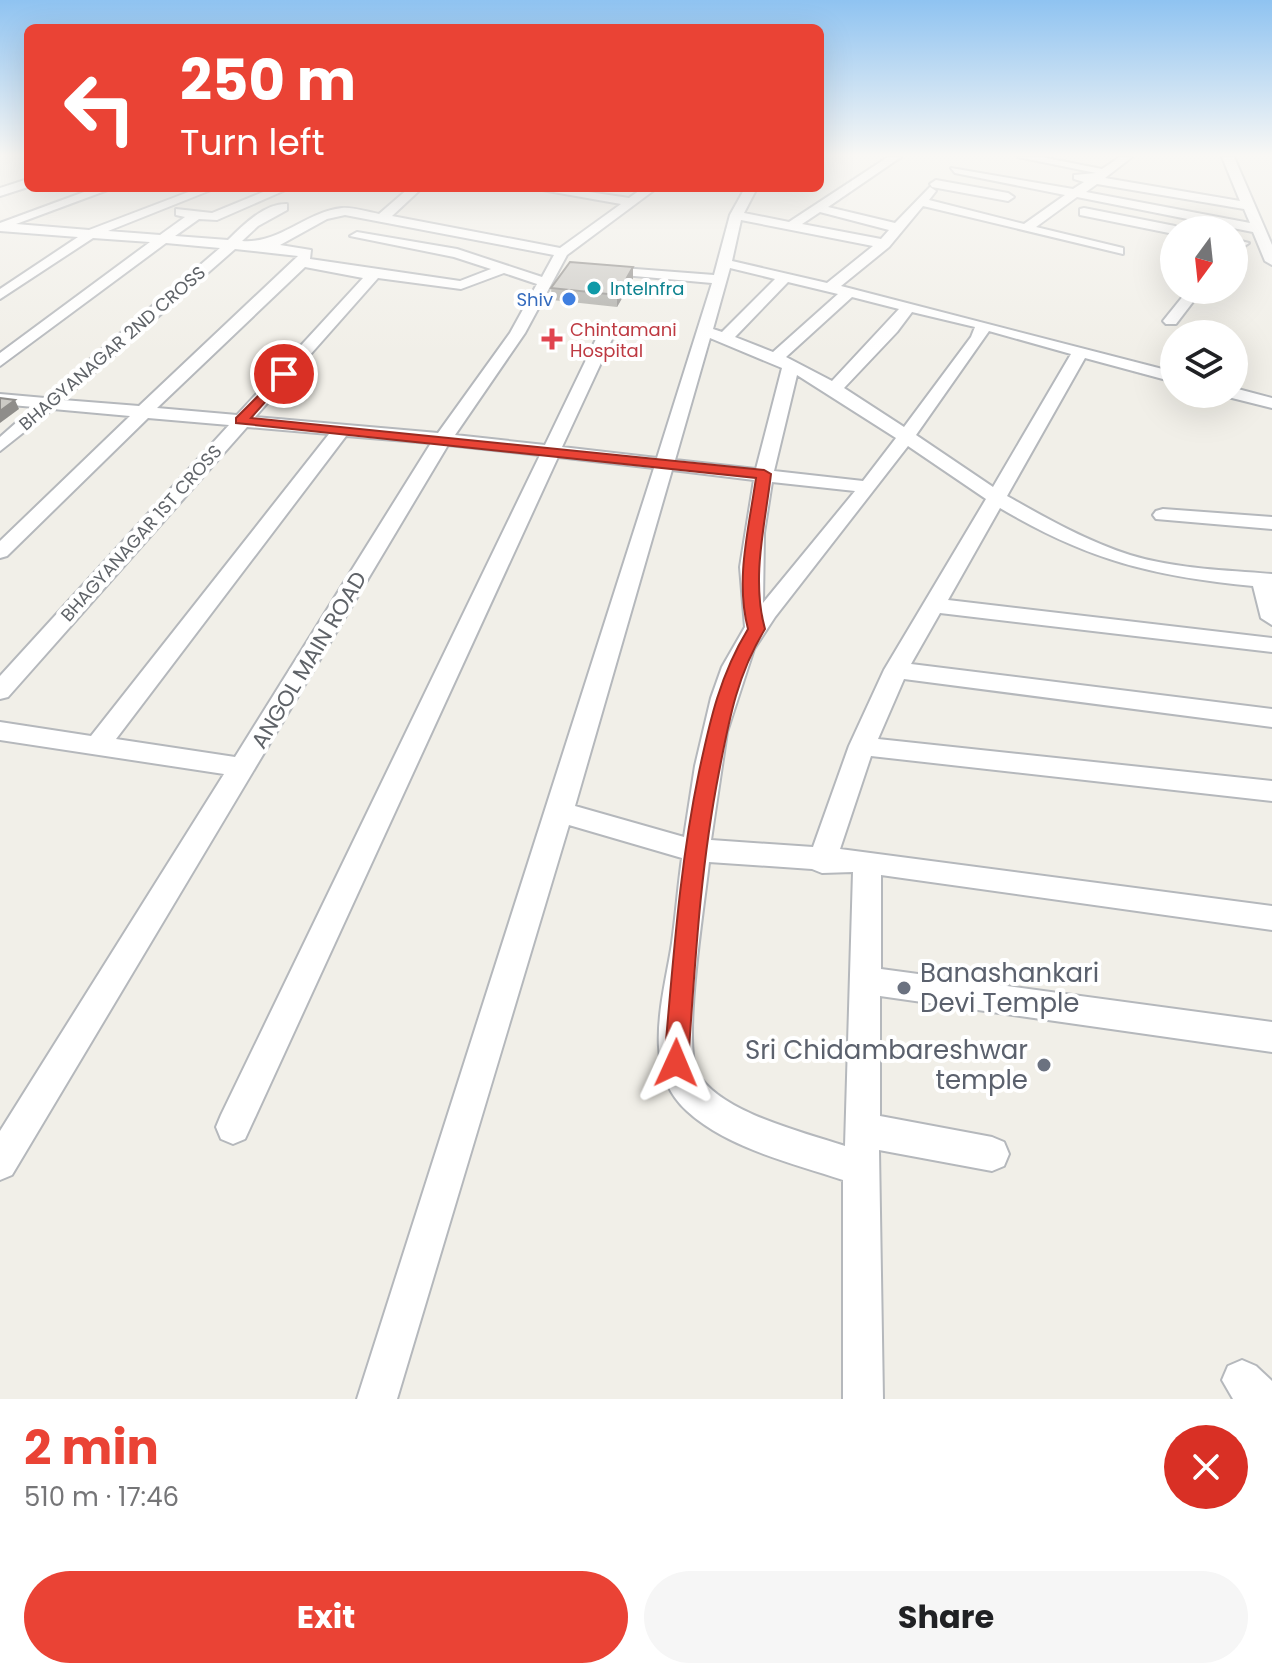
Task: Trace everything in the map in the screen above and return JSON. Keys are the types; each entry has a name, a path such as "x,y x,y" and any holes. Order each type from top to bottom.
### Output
{"street":[{"path":"0,295 92,233 118,222"},
{"path":"0,361 185,222"},
{"path":"231,245 243,230 256,222"},
{"path":"266,247 313,222"},
{"path":"398,222 563,267"},
{"name":"ANGOL MAIN ROAD","path":"0,1163 443,439 563,267 610,222"},
{"path":"377,1399 665,463 714,334 722,272 734,222"},
{"path":"783,222 884,244"},
{"path":"875,222 898,228"},
{"path":"831,287 884,244 903,222"},
{"path":"1003,222 1118,251"},
{"path":"1026,228 1035,222"},
{"path":"1136,222 1160,227"},
{"path":"1225,222 1259,229"},
{"path":"1256,222 1270,256"},
{"name":"BHAGYANAGAR 2ND CROSS","path":"0,226 231,245"},
{"path":"357,236 457,253 505,268 563,267 787,275 1160,373"},
{"path":"0,552 281,278 302,262 306,253 231,245"},
{"name":"BHAGYANAGAR 2ND CROSS","path":"0,446 231,245"},
{"path":"1248,249 1270,256"},
{"path":"302,262 461,285 505,268"},
{"name":"BHAGYANAGAR 1ST CROSS","path":"0,691 369,281 367,273"},
{"path":"714,334 787,275"},
{"path":"756,629 749,601 750,582 783,362 850,291"},
{"path":"1172,320 1184,304"},
{"path":"834,388 892,329 908,307"},
{"path":"860,1169 744,1126 705,1106 688,1089 676,1063 676,1027 693,850 725,691 736,662 756,629 869,487 979,338 983,325"},
{"path":"714,334 783,362 834,388 999,498 1106,554 1139,563 1267,580 1272,618"},
{"path":"233,1127 605,337"},
{"path":"822,862 862,746 896,670 999,498 1081,351"},
{"path":"1248,397 1272,403"},
{"path":"0,399 443,439 869,487"},
{"path":"97,746 341,430"},
{"path":"1163,515 1272,523"},
{"path":"934,605 1272,645"},
{"path":"896,670 1272,718"},
{"path":"0,731 244,768"},
{"path":"862,746 1272,791"},
{"path":"560,812 693,850 822,862 867,862 1272,918"},
{"path":"863,1399 860,1169 868,981 867,862"},
{"path":"868,981 1272,1037"},
{"path":"863,1130 992,1154"}],"building":[{"path":"570,262 633,267 617,295 551,288"},
{"path":"0,398 15,400 0,411"}],"place":[{"name":"Intelnfra","path":"594,288"},
{"name":"Shiv","path":"569,299"},
{"name":"Chintamani Hospital","path":"552,339"},
{"name":"Banashankari Devi Temple","path":"904,988"},
{"name":"Sri Chidambareshwar temple","path":"1044,1065"}],"route":[{"path":"284,374 241,421 443,439 764,474 749,601 756,629 736,662 725,691 693,850 688,928 676,1027 676,1063"}]}
